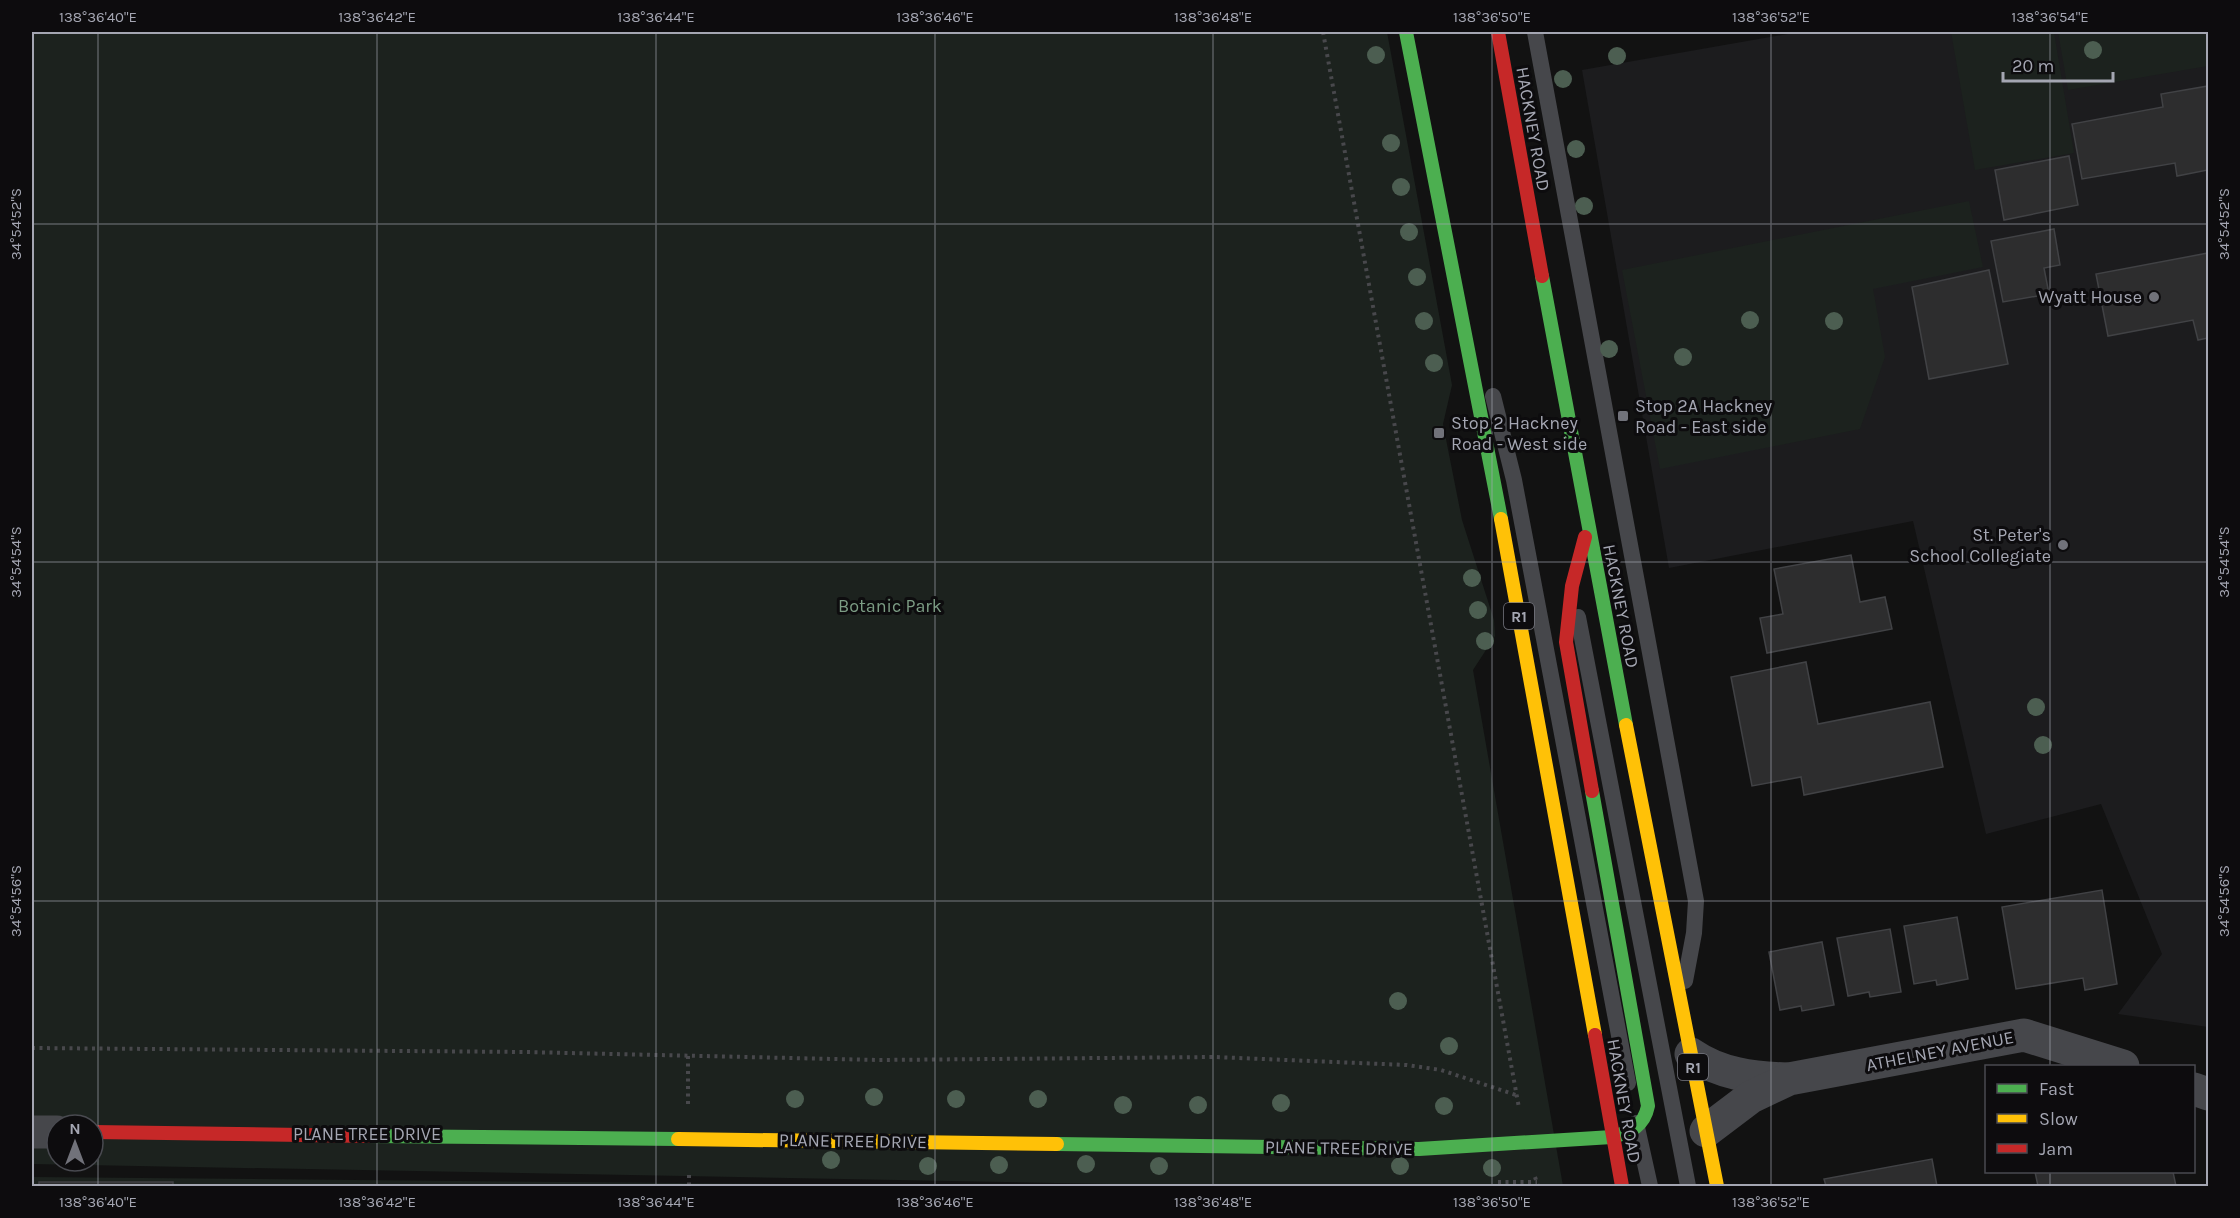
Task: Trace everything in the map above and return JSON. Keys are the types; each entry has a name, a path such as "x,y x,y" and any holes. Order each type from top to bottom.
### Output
{"main road":[{"name":"HACKNEY ROAD","path":"1406,32 1504,533 1622,1186"},
{"name":"HACKNEY ROAD","path":"1498,32 1587,528 1717,1186"},
{"path":"1587,528 1572,586 1566,642 1647,1098 1646,1118 1637,1128"},
{"name":"PLANE TREE DRIVE","path":"105,1132 1419,1149 1612,1137 1637,1128"}],"street":[{"name":"ATHELNEY AVENUE","path":"1690,1054 1725,1071 1757,1078 1789,1079 2024,1035 2120,1065"},
{"name":"ATHELNEY AVENUE","path":"1706,1131 1751,1097 1789,1079"}],"lane":[{"path":"1535,32 1696,902 1694,933 1680,1003"},
{"path":"1418,96 1514,480 1650,1186"},
{"path":"1572,586 1688,1186"}],"path":[{"path":"32,1048 879,1060 1215,1057 1407,1065 1441,1070 1516,1095 1323,32"},
{"path":"688,1056 688,1112"}],"shaded area":[{"name":"St. Peter's School Collegiate","path":"1799,32 2208,32 2208,1027 2118,1014 2162,954 2101,804 1986,834 1913,521 1669,568 1582,70"}],"green space":[{"name":"Botanic Park","path":"32,32 1387,32 1452,385 1443,424 1462,520 1494,620 1495,636 1473,670 1563,1186 1217,1186 105,1165 105,1113 45,1113 45,1164 32,1164"},
{"path":"1951,32 2054,32 2074,153 1975,170"},
{"path":"2058,32 2208,32 2208,66 2068,90"},
{"path":"1969,201 1983,267 1873,289 1885,357 1860,429 1660,469 1622,270"},
{"path":"32,1177 997,1186 32,1186"}],"building":[{"path":"2208,86 2208,170 2177,176 2175,163 2082,179 2072,124 2163,107 2161,94"},
{"path":"2069,156 2078,205 2004,220 1995,170"},
{"path":"2054,229 2060,265 2044,268 2049,294 2003,302 1991,241"},
{"name":"Wyatt House","path":"2208,253 2208,338 2198,340 2193,320 2108,336 2096,274"},
{"path":"1989,270 2008,364 1929,379 1912,287"},
{"path":"1851,555 1860,602 1885,597 1892,629 1767,653 1760,618 1783,614 1774,569"},
{"path":"1806,662 1818,724 1930,702 1943,767 1804,795 1801,777 1752,786 1731,677"},
{"path":"2102,890 2117,984 2085,990 2083,978 2016,989 2002,907"},
{"path":"1957,917 1968,979 1937,985 1936,980 1914,984 1904,926"},
{"path":"1890,929 1901,992 1870,997 1869,992 1848,996 1837,938"},
{"path":"1822,942 1834,1005 1802,1011 1801,1006 1780,1010 1769,952"},
{"path":"1932,1159 1937,1186 1826,1186 1824,1179"},
{"path":"2035,1173 2173,1173 2176,1186 2038,1186"},
{"path":"39,1182 173,1182 173,1186 39,1186"}],"traffic: fast":[{"path":"1406,32 1501,519"},
{"path":"1542,276 1626,725"},
{"path":"1592,791 1648,1106 1643,1119 1636,1127 1612,1137"},
{"path":"369,1136 678,1139"},
{"path":"1057,1144 1419,1149 1612,1137"}],"traffic: slow":[{"path":"1501,519 1595,1035"},
{"path":"1626,725 1717,1186"},
{"path":"678,1139 1057,1144"}],"traffic: jam":[{"path":"1498,32 1542,276"},
{"path":"1585,537 1572,586 1566,642 1592,791"},
{"path":"1595,1035 1622,1186"},
{"path":"105,1132 369,1136"}],"place":[{"name":"Wyatt House","path":"2154,297"},
{"name":"Stop 2A Hackney Road - East side","path":"1623,416"},
{"name":"Stop 2 Hackney Road - West side","path":"1439,433"},
{"name":"St. Peter's School Collegiate","path":"2063,545"}]}
